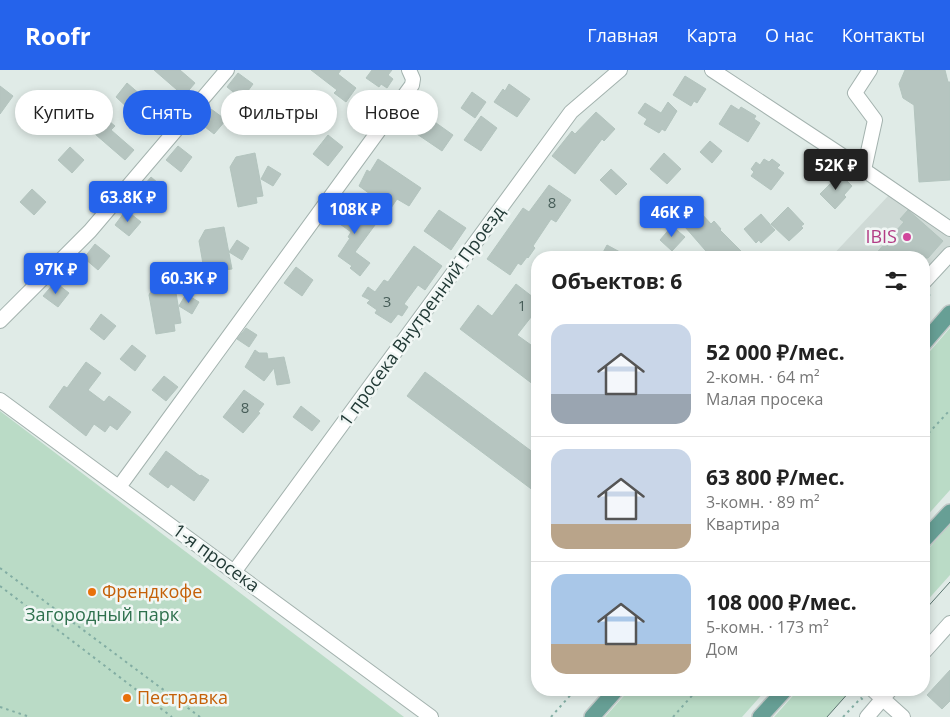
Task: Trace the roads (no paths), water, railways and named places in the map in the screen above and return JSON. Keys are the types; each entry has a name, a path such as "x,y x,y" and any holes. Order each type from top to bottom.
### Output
{"main road":[{"path":"930,336 950,313"},
{"path":"930,534 950,512"},
{"path":"592,717 611,696"},
{"path":"760,717 779,696"}],"street":[{"path":"0,321 90,230 226,70"},
{"path":"119,487 412,85 413,79 409,70"},
{"name":"1 просека Внутренний Проезд","path":"234,572 572,112 620,70"},
{"path":"712,70 950,229"},
{"path":"864,170 875,120 855,93 870,70"},
{"path":"930,276 950,254"},
{"name":"1-я просека","path":"0,400 431,717"},
{"path":"930,645 950,623"},
{"path":"866,717 880,696"},
{"path":"885,696 903,717"}],"tram line":[{"path":"930,604 950,582"},
{"path":"827,717 846,696"}],"place":[{"name":"IBIS","path":"907,237"},
{"name":"Френдкофе","path":"92,592"},
{"name":"Пестравка","path":"127,698"}],"park label":[{"name":"Загородный парк","path":"102,615"}]}
